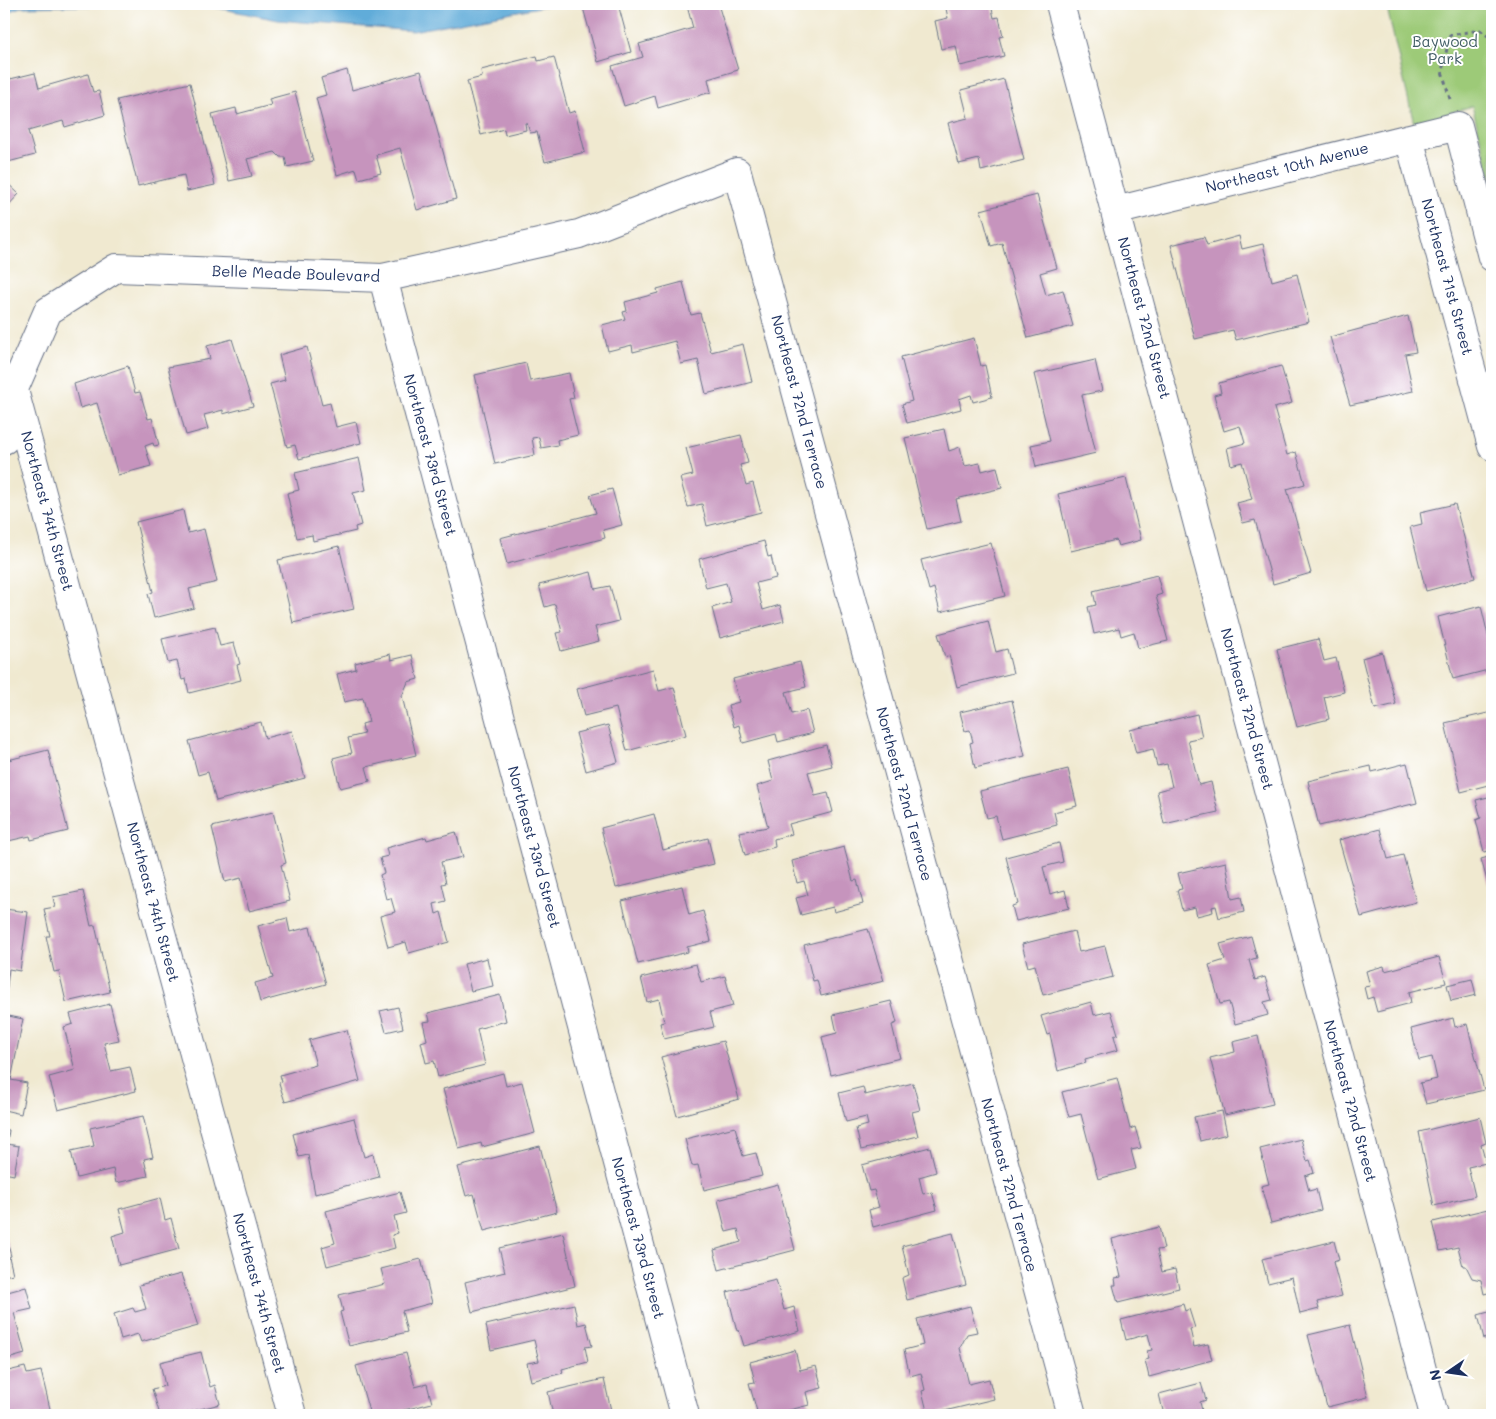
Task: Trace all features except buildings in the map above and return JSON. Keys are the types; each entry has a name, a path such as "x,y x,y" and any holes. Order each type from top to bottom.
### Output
{"street":[{"name":"Northeast 72nd Street","path":"1060,4 1434,1415"},
{"name":"Northeast 10th Avenue","path":"1115,211 1458,126"},
{"path":"1458,126 1492,257"},
{"name":"Northeast 71st Street","path":"1409,138 1492,446"},
{"name":"Belle Meade Boulevard","path":"4,440 14,389 48,311 116,268 383,278 579,234 737,172"},
{"name":"Northeast 72nd Terrace","path":"737,172 1072,1415"},
{"name":"Northeast 73rd Street","path":"383,278 685,1415"},
{"name":"Northeast 74th Street","path":"14,389 292,1415"}],"path":[{"path":"1458,126 1442,71 1450,35 1480,30 1492,39"}],"green space":[{"name":"Baywood Park","path":"1386,4 1481,4 1492,12 1492,182 1472,106 1414,124"}],"water":[{"path":"4,4 195,4 20,7 4,14"},
{"path":"198,4 555,4 413,31 278,20"}]}
